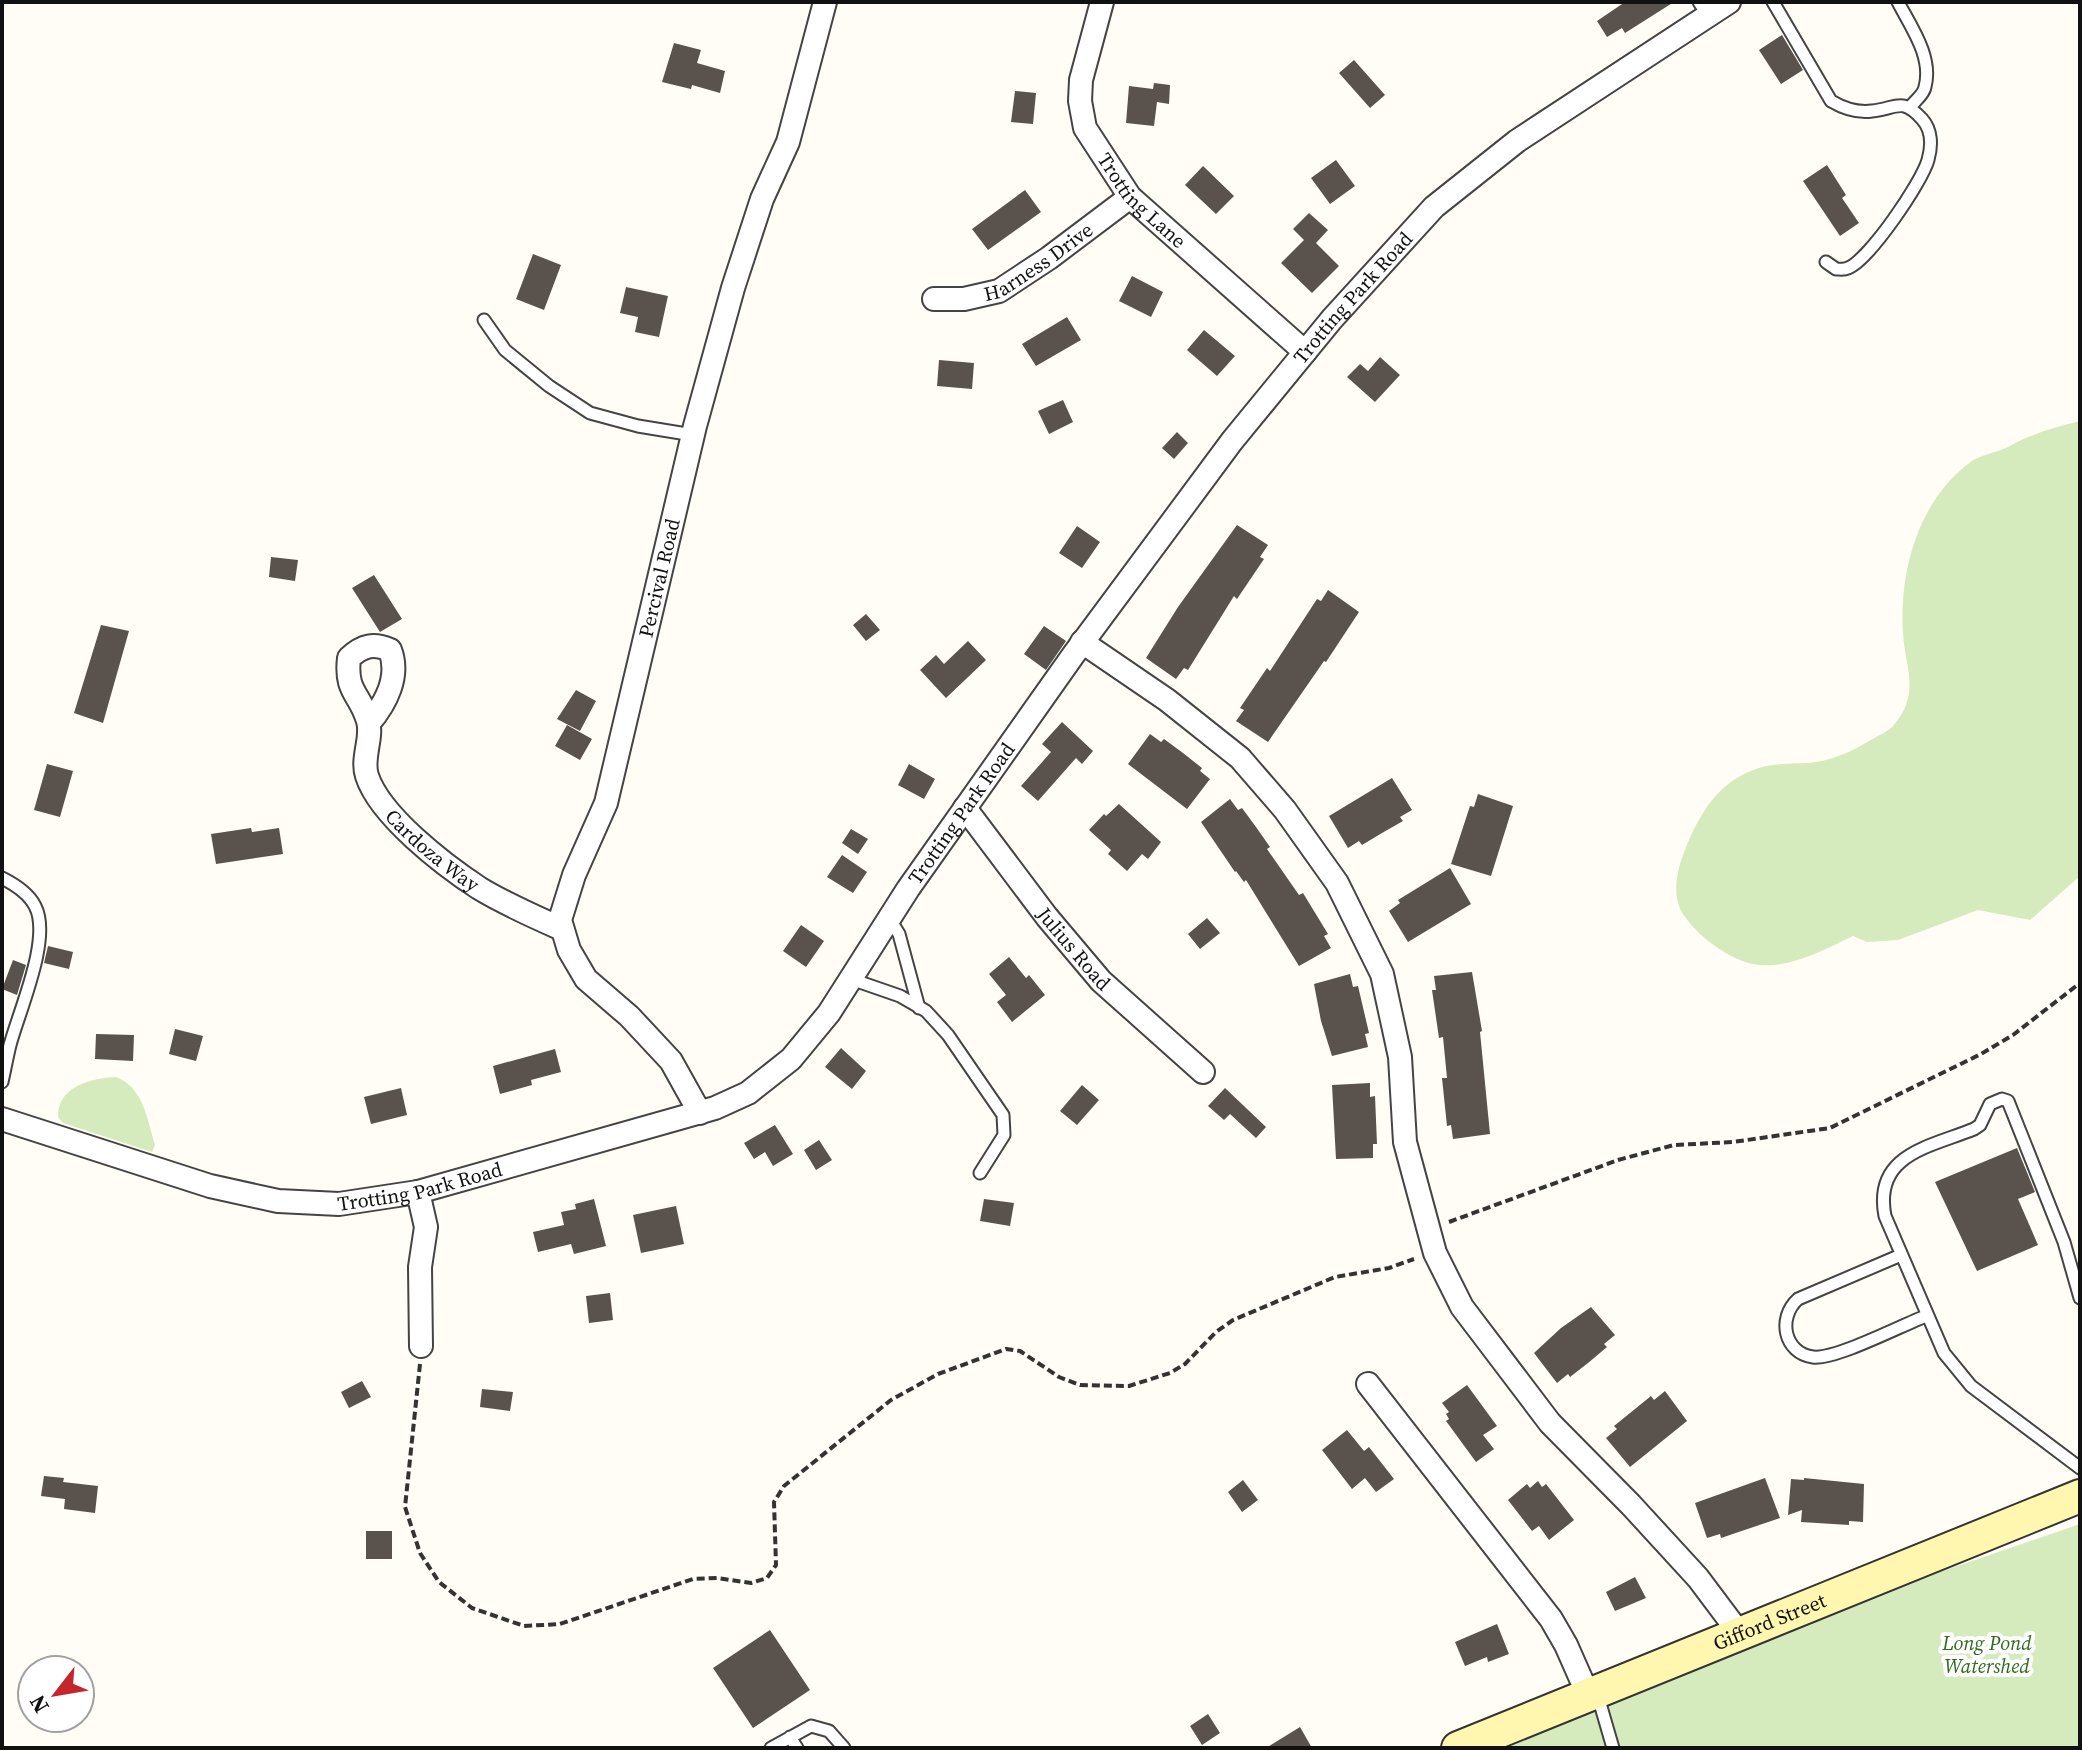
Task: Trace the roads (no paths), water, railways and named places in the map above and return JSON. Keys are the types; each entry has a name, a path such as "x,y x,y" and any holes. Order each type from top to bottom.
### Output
{"main road":[{"name":"Gifford Street","path":"1458,1748 2080,1496"}],"street":[{"name":"Percival Road","path":"562,929 560,920 574,875 606,803 693,435 742,258 762,199 788,142 825,2"},
{"name":"Trotting Lane","path":"1102,2 1081,80 1080,101 1085,128 1130,197 1305,352"},
{"name":"Trotting Park Road","path":"2,1119 210,1186 278,1201 339,1204 418,1192 700,1113 748,1093 791,1059 829,1013 889,918 965,808 1082,642 1232,441 1305,352 1434,207 1517,141 1704,9 1729,2"},
{"name":"Harness Drive","path":"934,299 964,299 999,291 1130,197"},
{"path":"1082,642 1167,700 1240,758 1285,810 1337,883 1382,974 1400,1057 1405,1142 1427,1230 1462,1307 1550,1423 1698,1578 1740,1634"},
{"name":"Cardoza Way","path":"369,723 364,755 366,774 381,801 395,817 480,888 562,929"},
{"name":"Julius Road","path":"965,808 1047,917 1101,981 1203,1072"},
{"path":"562,929 569,950 586,979 629,1016 671,1061 700,1113"},
{"path":"418,1192 426,1227 420,1267 421,1346"},
{"path":"1368,1384 1551,1619 1593,1695"}],"lane":[{"path":"1773,2 1831,101 1844,109 1872,111 1898,104 1910,107 1925,122 1931,139 1928,160 1918,184 1865,254 1848,268 1836,269 1826,262"},
{"path":"1898,2 1923,49 1926,68 1925,89 1910,107"},
{"path":"484,320 505,350 549,386 590,413 638,426 693,435"},
{"path":"2,878 26,893 36,907 39,934 35,964 2,1082"},
{"path":"889,918 899,934 919,1008"},
{"path":"851,979 900,996 926,1011 948,1035 1003,1115 1004,1135 980,1173"},
{"path":"2080,1298 2064,1242 2011,1106 2002,1099 1990,1104 1980,1125 1974,1129 1903,1158 1889,1173 1884,1186 1884,1209 1944,1353 1971,1386 2080,1468"},
{"path":"1901,1255 1798,1299 1785,1318 1790,1342 1802,1353 1822,1357 1926,1316"},
{"path":"1593,1695 1613,1748"},
{"path":"771,1748 811,1726 820,1726 829,1731 844,1748"},
{"path":"790,1737 797,1748"}],"park label":[{"name":"Long Pond Watershed","path":"1987,1654"}]}
